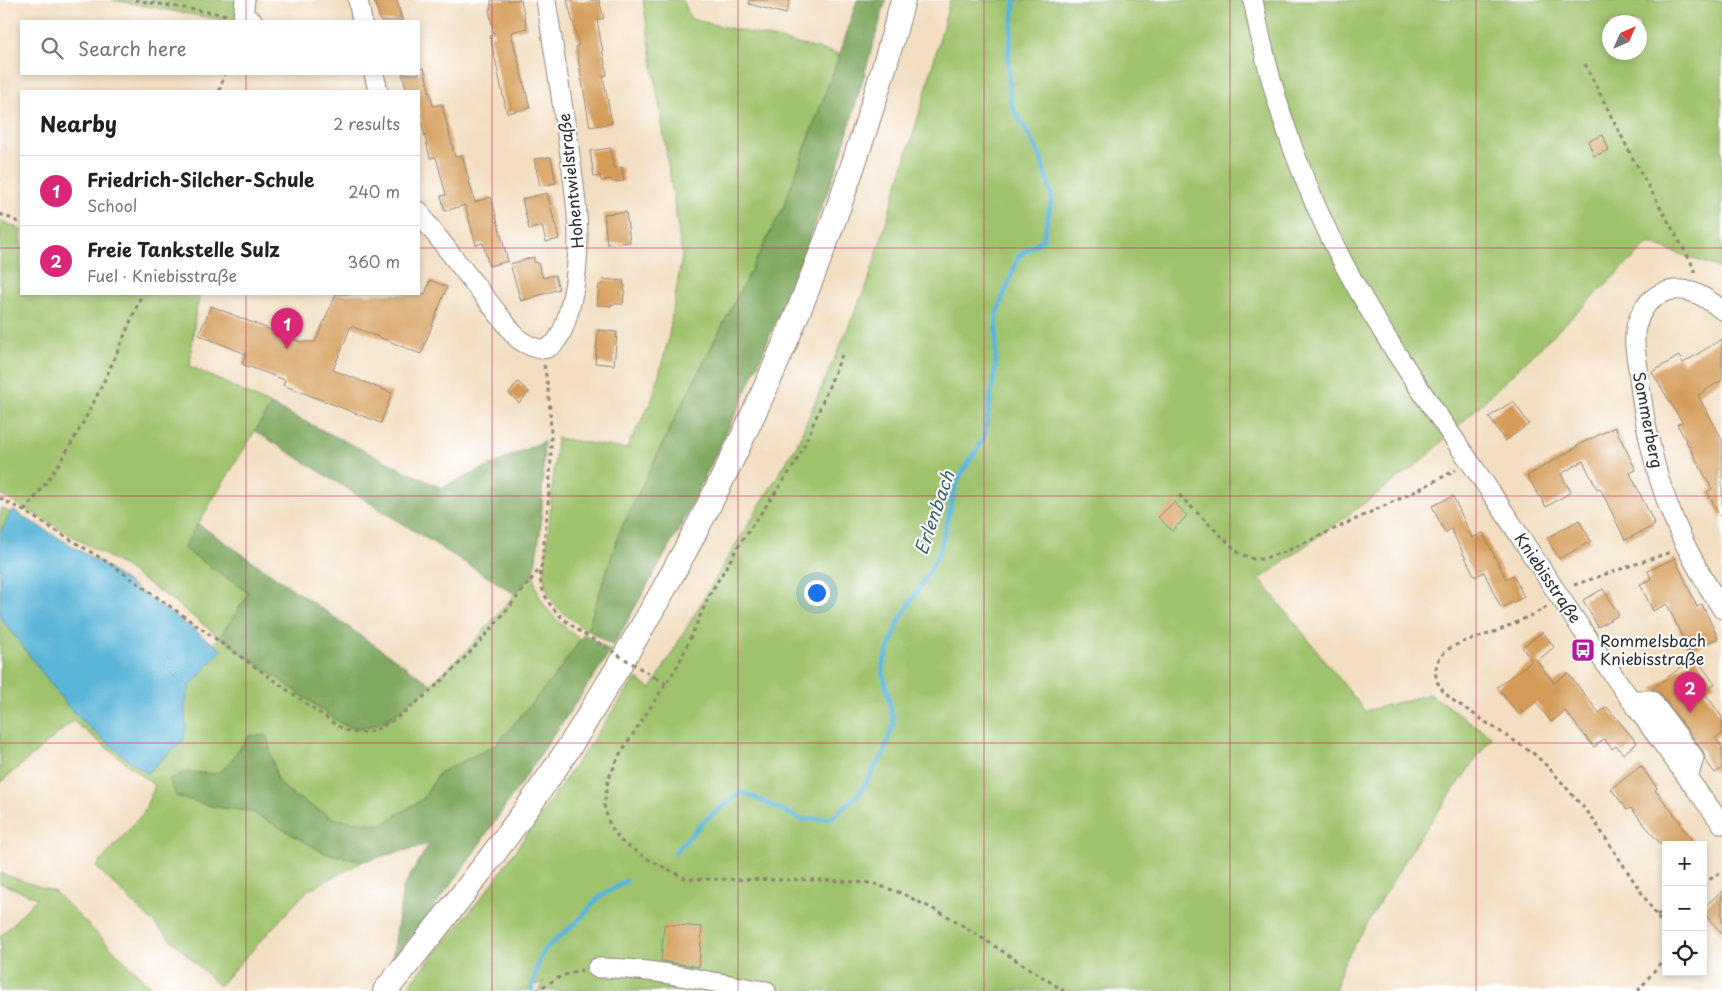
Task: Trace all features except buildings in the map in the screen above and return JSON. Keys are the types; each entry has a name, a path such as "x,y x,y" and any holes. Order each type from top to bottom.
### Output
{"main road":[{"path":"385,991 478,875 561,760 647,620 701,522 787,343 817,266 865,130 903,0"}],"street":[{"path":"358,0 362,20"},
{"name":"Hohentwielstraße","path":"541,350 554,345 563,331 573,295 579,256 572,170 546,0"},
{"name":"Kniebisstraße","path":"1253,0 1273,84 1307,183 1344,264 1371,312 1469,462 1631,700 1722,824"},
{"path":"374,75 378,90"},
{"path":"420,213 517,338 528,346 541,350"},
{"name":"Sommerberg","path":"1722,310 1704,296 1692,291 1670,290 1658,294 1649,302 1636,326 1645,422 1655,467 1672,516 1686,547 1722,609"},
{"path":"597,968 651,972 766,991"}],"path":[{"path":"135,0 247,13"},
{"path":"1585,64 1631,155 1691,262 1696,275 1692,291"},
{"path":"219,90 224,75"},
{"path":"0,214 20,224"},
{"path":"24,511 52,474 95,402 142,295"},
{"path":"541,350 549,397 552,438 548,505 540,578 542,589 549,604 567,621 584,634 666,684"},
{"path":"842,355 795,464 741,542 710,594 678,665 620,754 608,780 604,806 610,826 621,841 665,869 687,879 819,880 872,883 901,893 951,918 1064,991"},
{"path":"1179,495 1239,553 1253,559 1262,559 1287,551 1414,492 1469,462"},
{"path":"0,498 112,565 338,726 347,731 360,733 381,728 391,722 442,681 487,635 541,567"},
{"path":"1556,589 1568,580 1575,586 1686,547"},
{"path":"1546,608 1494,632 1448,649 1440,656 1437,664 1435,673 1438,683 1443,692 1454,701 1534,754 1549,768 1587,811 1662,924"},
{"path":"1707,881 1722,871"},
{"path":"1657,916 1662,913"},
{"path":"1638,991 1662,961"},
{"path":"536,991 552,981 573,972 597,968"}],"green space":[{"path":"113,0 245,0 242,20 222,20"},
{"path":"643,0 683,0 691,19 840,54 783,208 680,408 620,531 587,630 564,614 554,603 544,578 557,438 626,449 652,400 668,341 682,255"},
{"path":"857,0 886,0 839,161 791,287 744,396 681,526 613,646 587,630 620,531 680,408 783,208 840,54"},
{"path":"950,0 1722,0 1722,269 1649,243 1422,461 1260,579 1365,711 1430,694 1492,737 1418,839 1342,966 1335,991 539,991 545,981 525,991 404,991 490,887 636,678 651,689 728,557 796,446 868,282 923,101"},
{"path":"0,220 20,230 20,295 200,295 195,316 190,366 271,405 183,548 249,593 220,637 342,724 349,727 386,721 431,684 468,649 534,572 535,584 543,603 580,640 559,671 496,745 439,773 423,799 381,825 334,819 291,794 277,780 272,757 250,735 225,768 215,774 187,772 214,807 250,811 325,853 364,861 308,890 219,986 96,867 143,813 155,786 73,721 0,783 0,507 61,542 212,646 219,637 176,603 117,562 0,494"},
{"path":"271,405 441,488 544,441 542,507 534,572 515,594 255,431"},
{"path":"198,524 431,684 401,709 379,723 367,727 342,724 220,637 249,593 183,548"},
{"path":"584,634 611,651 459,874 392,961 403,888 429,844 364,861 325,853 250,811 214,807 176,796 169,779 187,772 215,774 225,768 250,735 267,736 277,780 291,794 334,819 381,825 423,799 439,773 496,745 559,671"},
{"path":"0,873 55,892 155,991 0,991 0,937 37,898 0,883"}],"water":[{"path":"12,510 99,562 222,650 191,685 185,704 186,729 183,741 147,773 92,730 67,705 0,617 0,533"}],"waterway":[{"name":"Erlenbach","path":"675,852 705,820 742,792 803,820 832,818 859,794 883,755 894,723 882,667 900,619 929,572 940,550 957,481 984,438 995,371 997,313 1019,256 1043,239 1052,198 1040,155 1011,104 1008,59 1015,0"},
{"name":"Erlenbach","path":"532,990 535,973 544,950 578,921 599,897 626,881"}],"place":[{"name":"Friedrich-Silcher-Schule","path":"287,349"},
{"name":"Rommelsbach Kniebisstraße","path":"1583,650"},
{"name":"Freie Tankstelle Sulz","path":"1690,713"}]}
